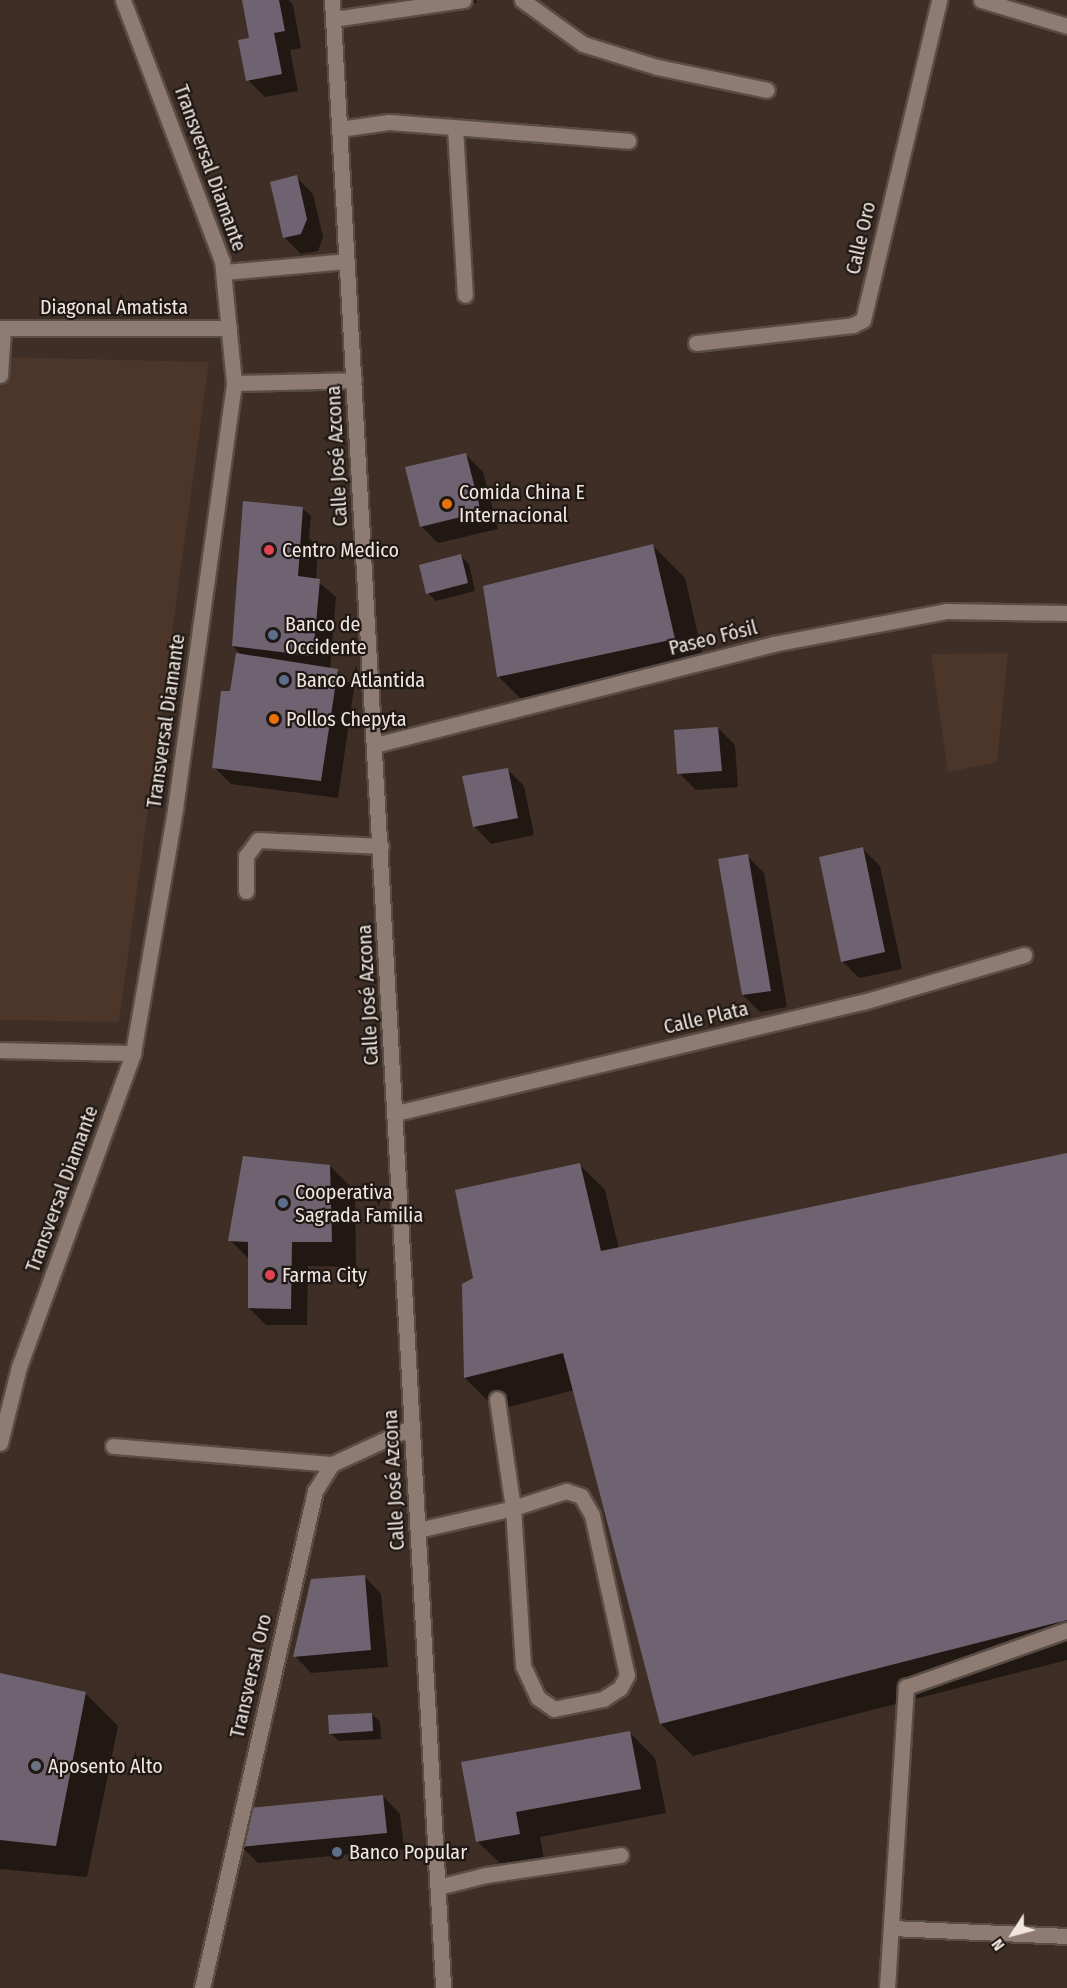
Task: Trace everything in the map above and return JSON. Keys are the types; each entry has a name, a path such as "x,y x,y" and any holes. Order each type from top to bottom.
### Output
{"street":[{"name":"Transversal Diamante","path":"0,1443 19,1367 133,1053 175,809 234,383 224,272 178,139 123,0"},
{"name":"Calle José Azcona","path":"332,0 396,1113 443,1988"},
{"path":"333,19 464,0"},
{"path":"522,0 583,44 657,67 766,90"},
{"name":"Calle Oro","path":"696,343 853,325 863,320 939,0"},
{"path":"981,0 1067,26"},
{"path":"339,129 389,122 628,141"},
{"path":"455,128 465,295"},
{"path":"224,272 347,261"},
{"path":"0,375 2,328"},
{"name":"Diagonal Amatista","path":"2,328 229,328"},
{"path":"234,383 354,380"},
{"name":"Paseo Fósil","path":"375,744 773,644 946,611 1067,613"},
{"path":"246,891 246,856 258,840 381,846"},
{"name":"Calle Plata","path":"396,1113 863,1002 1024,955"},
{"path":"0,1050 133,1053"},
{"path":"418,1530 513,1509 566,1491 581,1496 592,1515 627,1675 620,1688 603,1699 554,1709 537,1698 523,1666 513,1509 497,1399"},
{"path":"113,1446 332,1464 412,1427"},
{"name":"Transversal Oro","path":"202,1988 315,1491 332,1464"},
{"path":"887,1988 906,1687 1067,1630"},
{"path":"438,1887 486,1875 621,1855"},
{"path":"891,1929 1067,1936"}],"shaded area":[{"path":"0,357 209,362 119,1022 0,1020"},
{"path":"1008,653 997,762 948,772 931,654"}],"building":[{"path":"242,0 279,0 285,31 274,33 282,74 246,81 238,40 249,38"},
{"path":"297,175 307,219 301,234 283,238 270,182"},
{"path":"466,453 481,512 420,527 405,467"},
{"path":"243,501 303,507 298,576 320,579 313,656 232,646"},
{"path":"653,544 675,639 497,677 483,586"},
{"path":"461,554 468,583 426,594 419,565"},
{"path":"236,653 338,669 321,781 212,768 221,691 230,691"},
{"path":"718,727 722,771 677,774 674,730"},
{"path":"508,768 518,818 473,827 462,776"},
{"path":"863,847 885,952 841,962 819,857"},
{"path":"748,854 771,991 742,995 718,859"},
{"path":"1067,1153 1067,1620 660,1724 563,1353 464,1378 462,1284 473,1278 455,1190 580,1163 601,1251"},
{"name":"Cooperativa Sagrada Familia","path":"243,1156 330,1165 332,1242 292,1242 291,1309 248,1308 248,1242 228,1241"},
{"path":"365,1575 371,1650 293,1657 311,1579"},
{"name":"Aposento Alto","path":"0,1673 86,1692 56,1846 0,1840"},
{"path":"372,1713 373,1731 329,1734 328,1715"},
{"path":"630,1731 641,1789 516,1812 520,1834 476,1842 461,1762"},
{"path":"383,1795 387,1833 239,1847 249,1808"}],"place":[{"name":"Comida China E Internacional","path":"447,504"},
{"name":"Centro Medico","path":"269,550"},
{"name":"Banco de Occidente","path":"273,635"},
{"name":"Banco Atlantida","path":"284,680"},
{"name":"Pollos Chepyta","path":"274,719"},
{"name":"Cooperativa Sagrada Familia","path":"283,1203"},
{"name":"Farma City","path":"270,1275"},
{"name":"Aposento Alto","path":"36,1766"},
{"name":"Banco Popular","path":"337,1852"}]}
